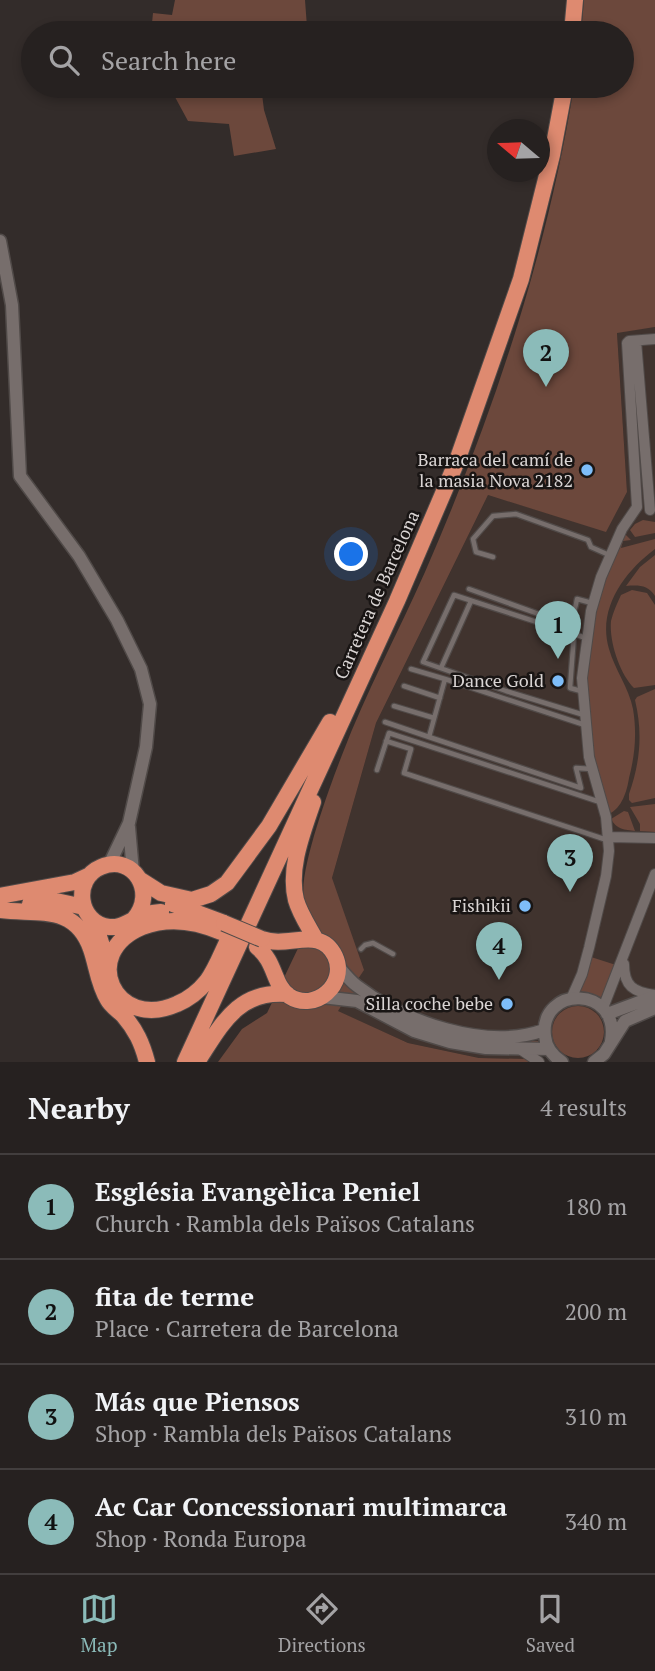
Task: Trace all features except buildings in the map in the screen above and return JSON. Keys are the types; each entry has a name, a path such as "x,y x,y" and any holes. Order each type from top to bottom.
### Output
{"highway":[{"path":"573,21 575,0"},
{"name":"Carretera de Barcelona","path":"185,1062 417,555 455,465 521,279 543,194 563,98"},
{"path":"139,880 161,893 192,900 211,894 227,883 269,826 317,745 381,616 448,468 455,465"},
{"path":"316,940 296,899 295,866 308,817 336,745 335,734"},
{"path":"218,928 190,922 165,921 129,933 116,946 109,962 110,978 116,993 131,1006 149,1011 161,1010 192,996 208,980 317,745"},
{"path":"0,896 75,882 98,868 120,865 164,902 196,911 218,928"},
{"path":"90,875 82,890 84,907 94,921 103,950 99,979"},
{"path":"134,919 143,902 139,880"},
{"path":"0,910 45,901 84,907"},
{"path":"0,910 51,912 74,925 90,948 94,968 110,1004 135,1029 147,1062"},
{"path":"94,921 104,926 116,927 153,914 171,913 192,917 259,943 316,940 331,950 338,966 334,986 322,997 304,1001 287,994 264,994 246,1001 225,1019 197,1062"},
{"path":"259,943 276,972 278,982 287,994"},
{"path":"276,972 279,955 291,943"}],"street":[{"path":"0,241 12,305 20,476 79,556 117,620 142,670 150,713 146,747 129,823 109,865"},
{"path":"634,514 638,491 627,343 655,339"},
{"path":"571,999 582,974 598,910 606,876 609,839 592,769 585,720 582,678 587,638 593,604 610,555 630,516 652,511 636,341"},
{"path":"129,823 139,880"},
{"path":"609,839 655,838"},
{"path":"605,1011 655,874"},
{"path":"624,956 626,982 642,993 655,995"},
{"path":"338,966 391,1021 435,1038 486,1048 519,1048 554,1057"},
{"path":"605,1011 655,995"},
{"path":"322,997 369,1001 452,1030 490,1036 522,1037 544,1030"},
{"path":"554,1057 544,1030 547,1019 552,1010 571,999 588,999 605,1011 612,1026 611,1041"},
{"path":"594,1062 604,1054 625,1021 655,1008"},
{"path":"519,1048 538,1062"}],"lane":[{"path":"493,557 476,552 473,539 493,516 516,514 588,540 591,547 610,555"},
{"path":"469,589 561,622 568,620 574,613 577,599 593,604"},
{"path":"585,720 423,662 454,595 587,638"},
{"path":"441,668 471,601"},
{"path":"575,634 570,688 583,691"},
{"path":"411,669 585,720"},
{"path":"429,737 445,679"},
{"path":"404,686 440,698"},
{"path":"394,706 434,718"},
{"path":"385,722 581,788 576,768 592,769"},
{"path":"377,770 389,733 602,803"},
{"path":"386,741 411,750 404,773 609,839"},
{"path":"360,949 373,943 393,954"}],"shaded area":[{"path":"175,0 305,0 307,21 152,21 153,13 172,15"},
{"path":"584,0 655,0 655,327 617,333 627,492 606,532 488,495 376,723 332,878 364,970 352,988 355,991 398,1016 436,1030 476,1038 538,1041 538,1044 491,1043 446,1036 416,1027 347,997 338,1011 408,1043 479,1058 528,1059 528,1062 218,1062 242,1029 267,1013 313,917 305,900 303,886 310,849 351,732 425,572 495,394 515,334 549,211 572,98 634,98 634,21 582,21"},
{"path":"176,98 262,98 276,149 234,156 229,124 188,121"},
{"path":"655,327 655,1001 579,1029 528,1059 479,1058 408,1043 337,1011 332,878 376,723 488,495 606,531 627,492 617,332"},
{"path":"643,520 655,522 655,533 635,537 630,530"},
{"path":"624,533 631,540 623,541 621,548 655,539 655,549 624,580 610,606 607,620 609,649 631,701 635,735 633,761 625,794 617,808 609,814 593,757 587,695 588,671 599,602"},
{"path":"655,555 655,596 643,586 626,586 640,567"},
{"path":"632,590 647,593 655,605 655,685 634,688 620,666 611,629 611,621 621,595"},
{"path":"655,689 655,798 632,803 629,794 636,771 640,736 635,700"},
{"path":"655,804 655,832 640,831 640,824 630,807"},
{"path":"624,811 628,812 635,831 618,827 611,819"},
{"path":"591,957 616,965 603,999 580,991"},
{"path":"578,1006 597,1013 604,1032 597,1051 578,1058 559,1051 552,1032 559,1013"}],"place":[{"name":"fita de terme","path":"546,387"},
{"name":"Barraca del camí de la masia Nova 2182","path":"587,470"},
{"name":"Església Evangèlica Peniel","path":"558,659"},
{"name":"Dance Gold","path":"558,681"},
{"name":"Más que Piensos","path":"570,892"},
{"name":"Fishikii","path":"525,906"},
{"name":"Ac Car Concessionari multimarca","path":"499,980"},
{"name":"Silla coche bebe","path":"507,1004"}]}
